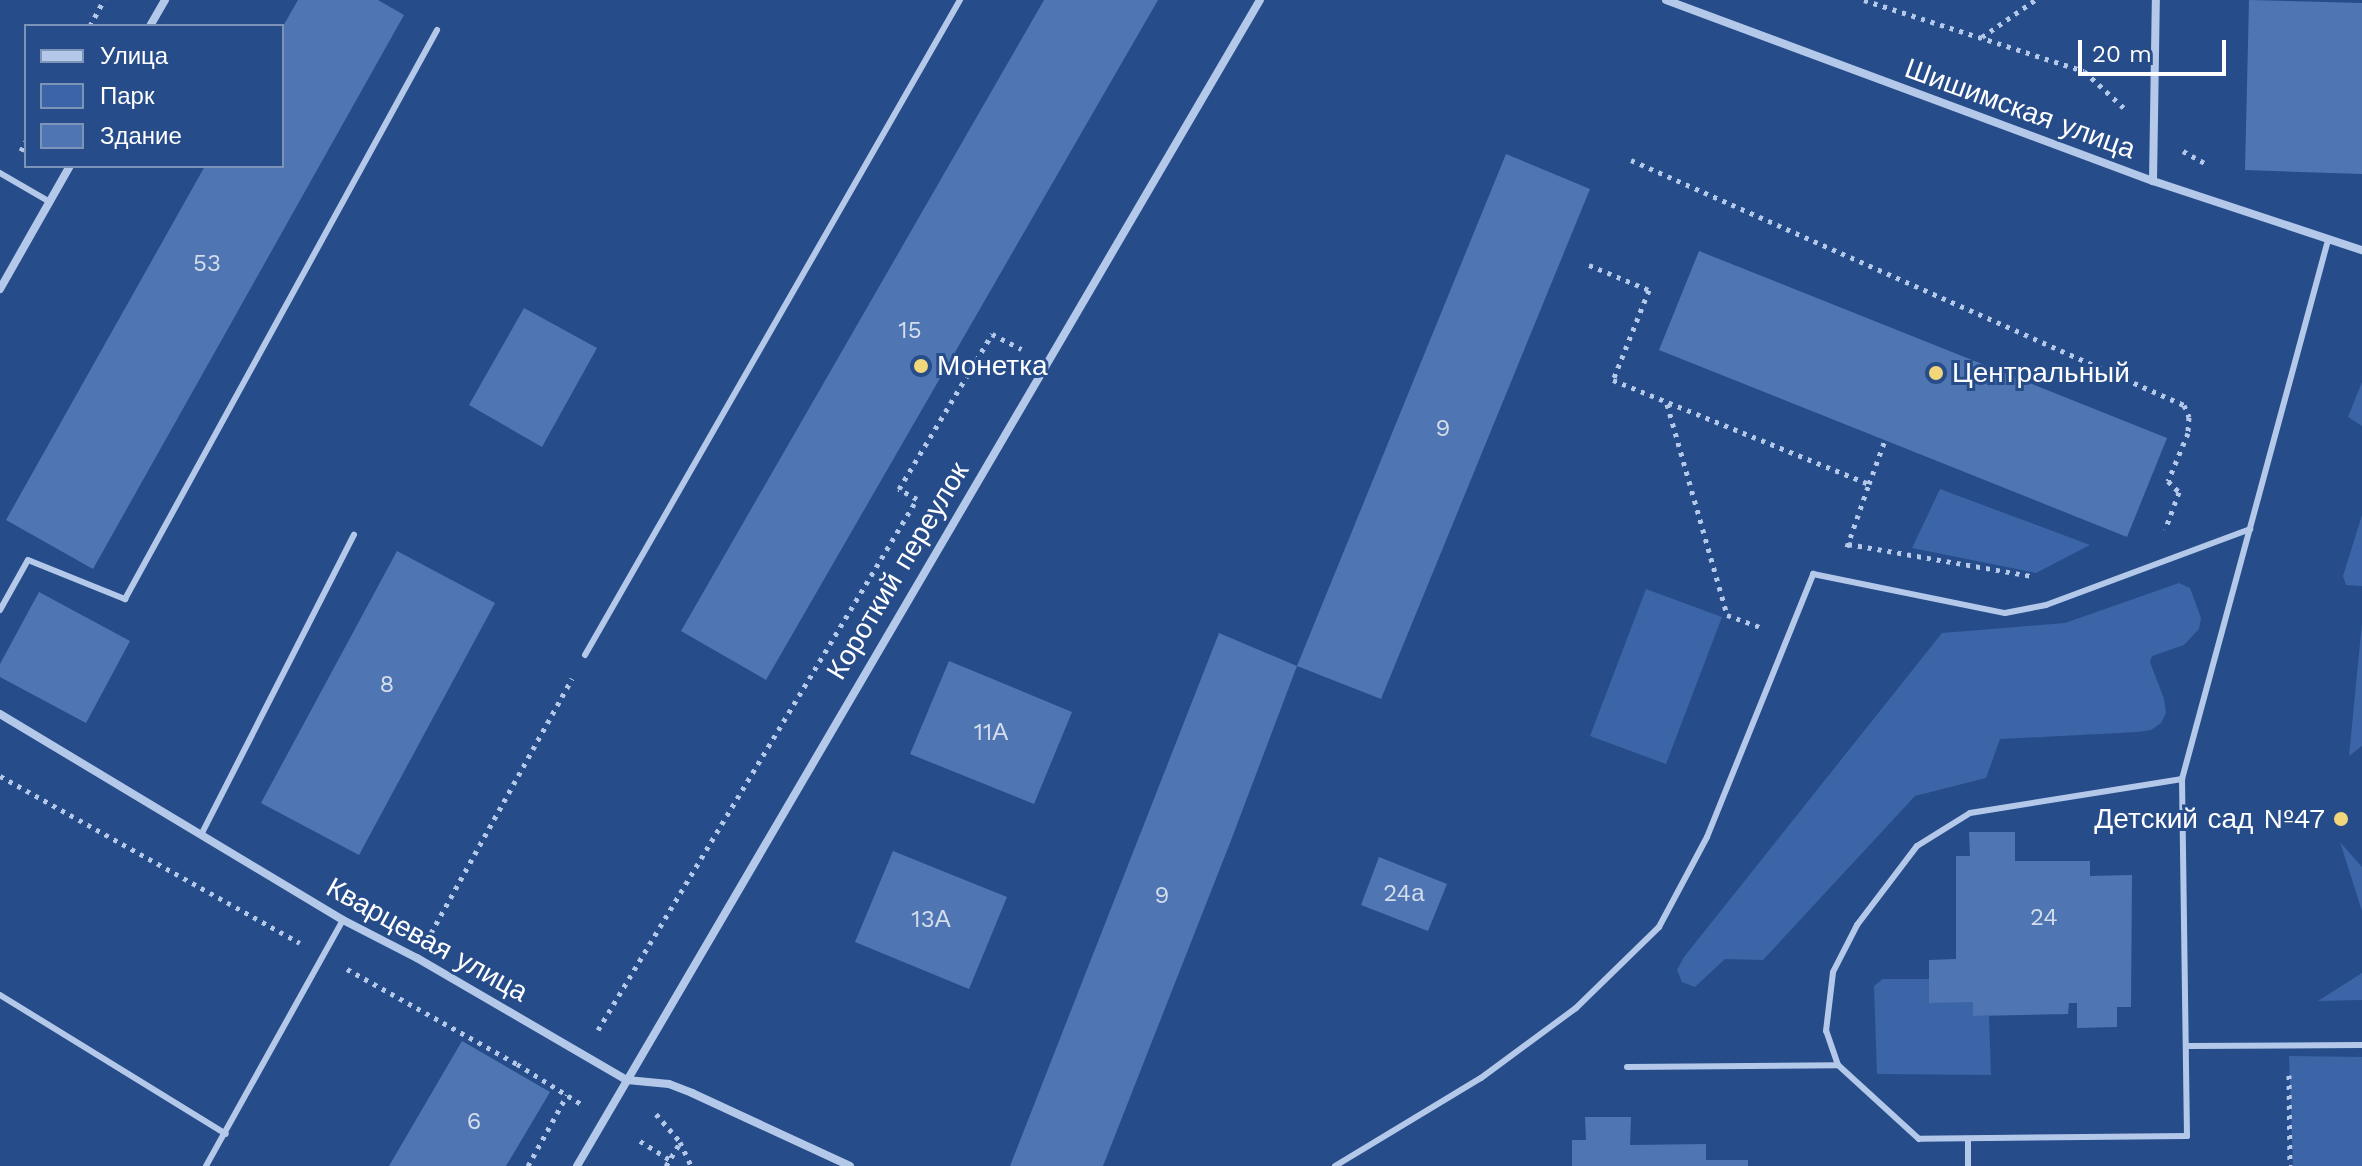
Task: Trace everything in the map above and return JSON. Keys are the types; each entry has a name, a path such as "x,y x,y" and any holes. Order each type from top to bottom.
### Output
{"street":[{"path":"151,24 165,0"},
{"name":"Короткий переулок","path":"577,1166 1260,0"},
{"name":"Шишимская улица","path":"1666,0 2153,181 2362,250"},
{"path":"2153,181 2156,0"},
{"path":"0,289 69,168"},
{"name":"Кварцевая улица","path":"0,714 343,920 417,958 627,1080 669,1084 850,1166"}],"lane":[{"path":"585,655 960,0"},
{"path":"0,610 28,560 125,599 437,30"},
{"path":"0,173 50,202"},
{"path":"2182,779 1970,813 1917,846 1857,925 1833,972 1826,1031 1838,1065 1919,1139 1968,1141 2187,1136 2182,779 2328,240"},
{"path":"1335,1166 1481,1078 1576,1008 1659,927 1707,837 1813,574 2005,613 2046,605 2250,529"},
{"path":"201,835 354,535"},
{"path":"206,1166 343,920"},
{"path":"0,995 226,1134"},
{"path":"2188,1046 2362,1045"},
{"path":"1627,1067 1838,1065"},
{"path":"1968,1141 1968,1166"}],"path":[{"path":"91,24 104,0"},
{"path":"1864,0 2084,71 2154,135 2216,169"},
{"path":"1981,38 2035,0"},
{"path":"1631,160 2184,405 2189,417 2188,433 2168,481 2179,492 2166,529 2160,533"},
{"path":"1589,265 1649,290 1613,380 1869,484"},
{"path":"598,1031 917,499 899,489 992,334 1020,351"},
{"path":"1667,403 1727,615"},
{"path":"1835,579 1885,440"},
{"path":"1848,544 2042,576"},
{"path":"417,958 585,655"},
{"path":"0,776 581,1104"},
{"path":"2289,1046 2290,1166"},
{"path":"627,1080 680,1142 691,1166"},
{"path":"528,1166 567,1095"},
{"path":"640,1141 668,1163 680,1142"}],"green space":[{"path":"2362,382 2362,426 2348,417"},
{"path":"1940,489 2090,545 2036,573 1912,548"},
{"path":"2362,515 2362,586 2346,585 2343,576"},
{"path":"2179,583 2190,588 2201,618 2199,629 2184,645 2152,656 2150,662 2166,713 2161,723 2151,730 2138,732 2000,739 1986,778 1915,796 1763,960 1725,959 1695,987 1682,982 1677,970 1684,957 1942,633 2065,623"},
{"path":"1646,589 1722,617 1666,764 1590,736"},
{"path":"2362,623 2362,746 2349,756"},
{"path":"2340,842 2362,867 2362,911"},
{"path":"2362,973 2362,1000 2318,1001"},
{"path":"1883,979 1929,979 1973,1002 1973,1016 1989,1016 1991,1075 1877,1074 1874,986"},
{"path":"2289,1056 2362,1057 2362,1166 2293,1166"}],"building":[{"path":"298,0 378,0 404,15 93,569 6,520 204,168 284,168 284,24"},
{"path":"1044,0 1158,0 766,680 681,631"},
{"path":"2249,0 2362,3 2362,174 2245,170"},
{"path":"1506,154 1590,189 1381,699 1297,666"},
{"path":"1699,251 2167,438 2127,537 1659,350"},
{"path":"524,308 597,348 542,447 469,405"},
{"path":"397,551 495,603 359,855 261,803"},
{"path":"39,592 130,641 86,723 0,677 0,664"},
{"path":"1219,633 1297,666 1230,843 1103,1166 1010,1166"},
{"path":"949,661 1072,712 1034,804 910,754"},
{"path":"1969,832 2015,832 2015,861 2090,861 2090,876 2132,875 2131,1007 2117,1007 2117,1027 2077,1028 2077,1003 2069,1003 2068,1014 1973,1016 1973,1002 1929,1003 1929,960 1956,959 1956,856 1970,856"},
{"path":"893,851 1007,897 969,989 855,942"},
{"path":"1379,857 1447,884 1428,931 1361,905"},
{"path":"462,1041 550,1092 506,1166 389,1166"},
{"path":"1585,1117 1631,1117 1630,1145 1706,1144 1706,1160 1748,1160 1748,1166 1572,1166 1572,1140 1586,1140"}],"place":[{"name":"Монетка","path":"921,366"},
{"name":"Центральный","path":"1936,373"},
{"name":"Детский сад №47","path":"2341,819"}]}
